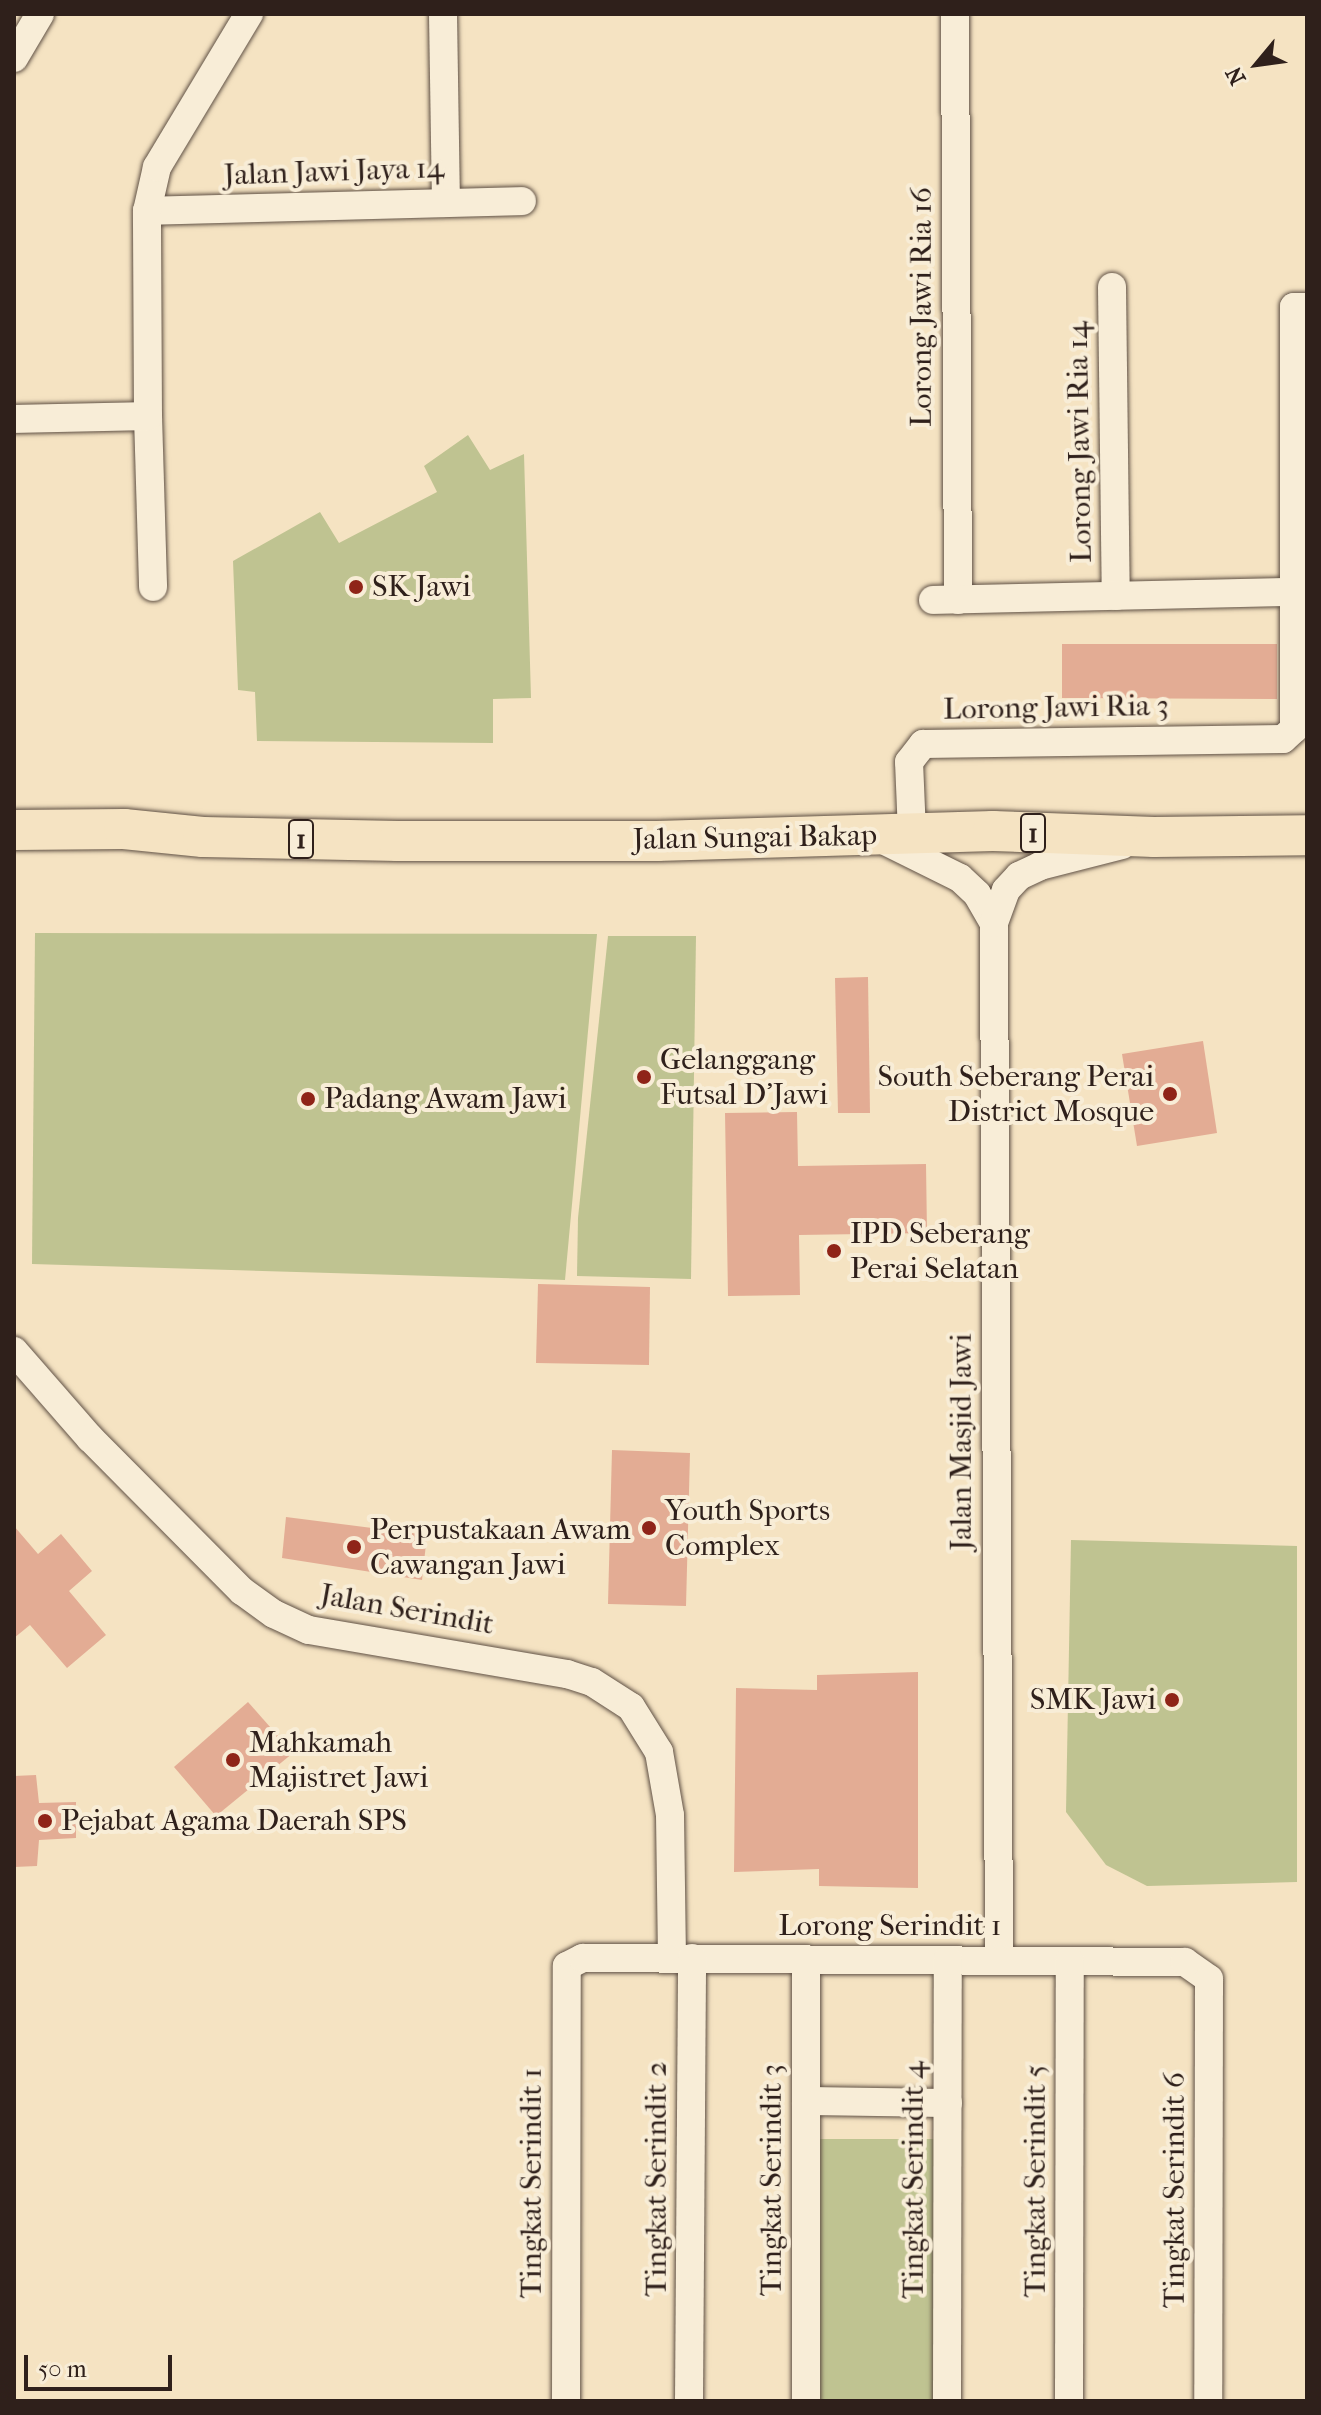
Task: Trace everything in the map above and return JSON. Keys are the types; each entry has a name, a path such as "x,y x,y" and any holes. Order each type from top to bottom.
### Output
{"highway":[{"path":"14,813 96,820 124,829"},
{"name":"Jalan Sungai Bakap","path":"14,830 124,829 203,837 657,841 993,831 1154,837 1307,835"},
{"name":"Jalan Sungai Bakap","path":"14,856 177,846 203,837"}],"street":[{"path":"14,58 40,14"},
{"path":"153,587 147,211 157,167 249,14"},
{"path":"443,14 446,203"},
{"name":"Lorong Jawi Ria 16","path":"955,14 945,600 1116,596"},
{"name":"Jalan Jawi Jaya 14","path":"147,211 522,201"},
{"name":"Lorong Jawi Ria 14","path":"1112,287 1116,596"},
{"path":"1116,596 1293,592 1294,307 1307,307"},
{"path":"14,419 148,416"},
{"name":"Lorong Jawi Ria 3","path":"912,833 909,762 923,744 1283,739 1294,729 1293,592"},
{"path":"873,836 960,878 977,894 994,923"},
{"name":"Jalan Masjid Jawi","path":"999,1960 994,923 1006,890 1019,876 1040,866 1154,837"},
{"name":"Jalan Serindit","path":"14,1351 90,1438 242,1591 274,1614 309,1630 567,1674 592,1682 631,1707 659,1752 670,1815 682,1958"},
{"name":"Lorong Serindit 1","path":"567,1966 583,1958 1185,1962 1209,1979"},
{"name":"Tingkat Serindit 2","path":"682,1958 689,2401"},
{"name":"Tingkat Serindit 3","path":"806,1959 806,2401"},
{"name":"Tingkat Serindit 4","path":"947,2401 948,1960"},
{"name":"Tingkat Serindit 5","path":"1069,2401 1070,1961"},
{"name":"Tingkat Serindit 1","path":"566,2401 567,1966"},
{"name":"Tingkat Serindit 6","path":"1208,2401 1209,1979"},
{"path":"806,2101 948,2103"}],"green space":[{"path":"468,435 490,470 524,454 531,698 493,699 493,743 257,741 255,692 238,690 233,561 320,512 339,543 437,492 424,466"},
{"name":"Padang Awam Jawi","path":"35,933 597,934 565,1280 32,1264"},
{"name":"Gelanggang Futsal D'Jawi","path":"608,936 696,936 691,1279 577,1276 578,1218"},
{"path":"1071,1540 1297,1546 1297,1882 1147,1886 1106,1865 1066,1812"},
{"path":"818,2139 937,2139 938,2401 819,2401"}],"building":[{"path":"1062,644 1277,644 1277,699 1062,698"},
{"path":"868,977 870,1113 838,1113 835,978"},
{"name":"South Seberang Perai District Mosque","path":"1203,1041 1217,1133 1137,1146 1122,1054"},
{"path":"797,1112 798,1166 926,1164 927,1233 799,1235 800,1295 728,1296 725,1113"},
{"path":"538,1284 650,1287 649,1365 536,1363"},
{"name":"Youth Sports Complex","path":"612,1450 690,1453 686,1606 608,1604"},
{"name":"Perpustakaan Awam Cawangan Jawi","path":"286,1517 427,1535 422,1580 282,1558"},
{"path":"14,1526 38,1554 61,1534 92,1571 69,1591 106,1635 67,1668 30,1625 14,1638"},
{"path":"918,1672 918,1888 819,1886 819,1869 734,1872 736,1688 817,1690 817,1675"},
{"name":"Mahkamah Majistret Jawi","path":"248,1702 293,1753 216,1816 174,1767"},
{"name":"Pejabat Agama Daerah SPS","path":"36,1775 39,1803 76,1802 76,1838 39,1840 37,1866 14,1867 14,1776"}],"place":[{"name":"SK Jawi","path":"356,587"},
{"name":"Gelanggang Futsal D'Jawi","path":"644,1077"},
{"name":"South Seberang Perai District Mosque","path":"1170,1094"},
{"name":"Padang Awam Jawi","path":"308,1099"},
{"name":"IPD Seberang Perai Selatan","path":"834,1251"},
{"name":"Youth Sports Complex","path":"649,1528"},
{"name":"Perpustakaan Awam Cawangan Jawi","path":"354,1547"},
{"name":"SMK Jawi","path":"1172,1700"},
{"name":"Mahkamah Majistret Jawi","path":"233,1760"},
{"name":"Pejabat Agama Daerah SPS","path":"45,1821"}]}
